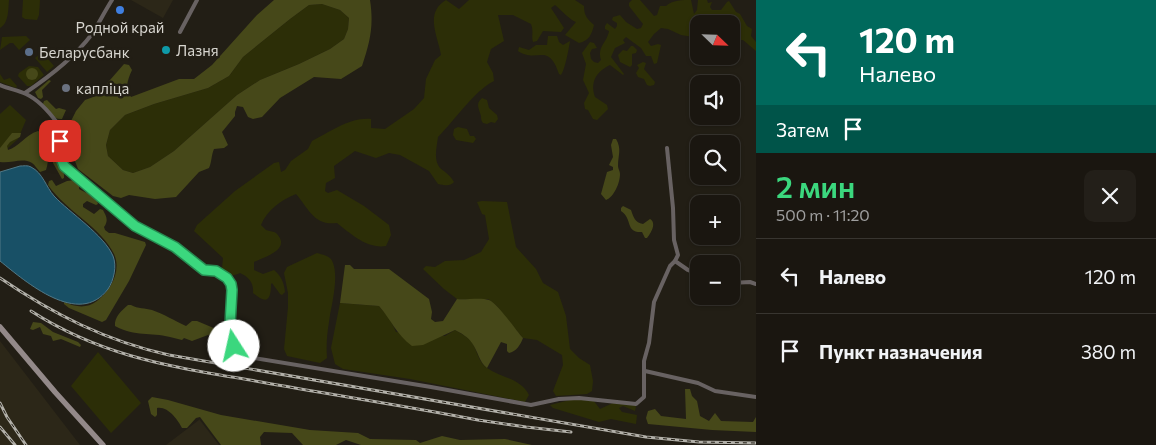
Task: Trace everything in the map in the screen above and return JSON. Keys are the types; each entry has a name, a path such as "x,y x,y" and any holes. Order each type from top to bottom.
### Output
{"main road":[{"path":"0,327 104,445"}],"street":[{"path":"24,93 48,77 77,52 92,34 112,0"},
{"path":"180,32 197,0"},
{"path":"0,85 12,91 24,93 39,103 58,124 61,158 64,166 135,226 175,247 204,270 216,271 227,278 232,290 230,308 234,346 248,357 431,386 531,405 559,399 579,398 636,404 644,397 644,361 649,343 654,302 670,266 678,255 674,240 667,148"},
{"path":"675,261 690,271"},
{"path":"740,283 756,284"},
{"path":"645,371 698,382 715,391 756,397"}],"shaded area":[{"path":"131,0 173,0 163,18"},
{"path":"274,0 370,0 372,18 362,66 341,79 314,77 280,98 262,117 253,119 248,117 243,107 237,106 235,116 222,132 228,145 224,148 214,149 209,168 199,172 176,197 155,199 129,195 121,198 113,196 78,169 68,143 70,123 76,111 85,100 96,96 124,64 129,65 132,70 127,87 131,97 179,79 194,79 212,65 257,15","holes":["322,4 340,10 349,18 348,29 344,39 330,49 260,80 237,95 174,151 150,167 133,173 123,170 108,156 106,145 110,130 125,115 208,88 229,76 243,57 309,5"]},
{"path":"32,68 38,74 32,80 26,74"},
{"path":"49,80 51,81 42,90 43,97 41,99 38,98 35,92"},
{"path":"47,100 56,109 66,110 62,119 56,118 49,112 43,104"},
{"path":"38,131 42,133 47,146 48,161 46,170 40,172 28,161 0,162 0,148 12,133 21,133 20,137 10,142 7,146 8,150"},
{"path":"613,139 616,139 619,146 618,166 620,178 614,193 606,200 601,194 607,172 613,170 613,167 609,165 613,157 611,145"},
{"path":"53,154 62,168 64,178 62,179 53,163"},
{"path":"52,180 56,186 75,180 79,184 79,189 93,197 98,204 87,201 83,204 83,207 94,214 100,209 103,210 106,218 105,230 109,233 145,242 146,245 129,281 106,320 102,322 69,308 64,302 85,306 93,304 102,297 116,274 117,267 114,254 101,236 64,203 48,185 49,181"},
{"path":"623,206 631,210 638,222 643,224 650,219 652,221 653,228 647,238 645,238 642,232 637,232 631,228 625,214 621,211"},
{"path":"345,265 350,265 354,269 389,269 429,299 432,312 431,319 435,322 443,321 457,299 489,300 497,306 523,338 520,345 509,353 507,351 507,344 501,342 487,368 482,363 470,341 455,330 423,345 412,346 398,332 379,306 340,303"},
{"path":"128,305 152,310 186,326 192,321 197,321 216,329 216,332 192,341 184,338 182,340 130,332 115,326 117,317"},
{"path":"33,322 41,323 53,332 78,342 81,345 80,347 61,339 53,341 51,336 43,334 40,327 33,330 30,329"},
{"path":"0,341 80,445 0,445"},
{"path":"685,389 690,389 692,396 697,401 700,416 709,421 715,413 721,421 753,422 756,417 756,432 648,424 646,418 648,411 655,409 661,416 686,419"},
{"path":"152,397 221,415 310,430 358,433 370,439 416,440 420,443 442,436 460,440 505,439 532,445 361,445 346,440 336,445 303,445 292,433 264,432 260,437 261,445 221,445 200,417 196,418 187,428 182,428 169,411 165,409 157,408 157,415 155,417 151,414 148,401"},
{"path":"199,420 219,445 166,445"}],"green space":[{"path":"0,0 9,0 7,20 0,28"},
{"path":"23,0 40,0 37,20 22,17"},
{"path":"446,0 459,9 469,0 575,0 584,6 586,17 594,25 590,37 579,43 565,35 576,22 555,5 551,8 564,28 561,32 543,31 537,41 533,42 531,24 513,15 498,15 504,41 491,49 487,62 493,73 494,81 472,99 438,137 436,153 438,165 454,182 449,185 438,184 429,171 400,155 389,153 376,158 355,151 334,166 335,178 326,183 325,191 328,193 337,190 364,206 389,225 391,235 386,246 366,243 337,223 323,222 317,219 296,194 275,206 261,225 266,230 277,234 281,240 281,245 271,254 254,262 254,270 263,274 274,270 282,280 285,292 282,295 280,294 272,283 267,299 258,297 253,293 252,283 246,276 240,273 230,275 222,268 223,258 194,231 197,225 235,191 274,163 279,162 281,172 285,170 291,161 308,149 312,141 355,120 371,119 371,128 385,129 414,109 424,98 426,79 435,60 441,55 435,33 434,18 439,5"},
{"path":"632,0 640,0 654,16 657,15 660,6 666,6 678,1 691,0 694,14 697,10 698,0 707,0 708,3 712,2 710,7 712,10 721,10 729,1 736,12 740,14 747,26 752,29 751,36 756,42 756,51 743,40 740,40 740,15 690,15 690,36 661,28 648,42 651,46 661,45 657,63 654,64 651,56 646,56 641,48 626,37 623,40 625,43 615,48 611,57 624,74 610,65 595,78 593,87 595,97 607,105 608,109 597,120 593,119 588,110 585,109 584,103 589,93 583,80 586,64 582,53 590,42 594,43 597,48 592,49 590,53 591,59 598,63 601,60 600,51 609,31 605,29 605,26 607,23 615,29 617,26 617,23 612,20 613,17 620,15 626,22 637,29 641,28 643,24 629,6"},
{"path":"322,4 340,10 349,18 348,29 344,39 330,49 260,80 237,95 174,151 150,167 133,173 123,170 108,156 106,145 110,130 125,115 208,88 229,76 243,57 309,5"},
{"path":"26,36 30,40 19,50 13,43 10,43 0,50 2,37"},
{"path":"548,36 557,36 559,42 563,45 570,41 561,75 551,58 518,51 519,47 529,50 536,45 547,45"},
{"path":"631,46 637,50 636,53 632,54 632,65 630,67 620,62 618,55 623,50 627,51"},
{"path":"42,52 54,66 47,72 35,58"},
{"path":"643,62 646,63 644,69 655,82 654,85 647,85 644,79 638,77 636,73 639,68 637,65"},
{"path":"29,66 38,67 44,75 31,86 27,86 18,76 19,73"},
{"path":"0,74 4,80 10,78 17,86 16,88 0,82"},
{"path":"482,98 487,100 489,108 497,115 498,119 495,123 483,123 478,106"},
{"path":"10,105 26,120 18,139 0,155 0,114"},
{"path":"458,127 467,129 470,136 474,136 476,139 473,143 456,140 453,135 454,129"},
{"path":"477,202 507,202 516,247 536,269 543,283 558,292 566,316 570,349 590,365 593,381 592,391 587,394 556,396 553,391 563,365 562,355 537,340 523,338 497,306 488,299 457,299 423,269 426,266 435,267 445,261 464,260 481,252 489,239 485,215 482,214"},
{"path":"317,253 331,259 335,269 334,292 327,336 327,358 320,363 287,356 284,349 288,293 284,273 287,267"},
{"path":"340,303 379,306 390,319 396,332 445,336 455,330 471,341 487,368 521,385 529,395 525,402 410,379 343,369 335,364 331,348"},
{"path":"98,352 141,403 111,433 71,386"},
{"path":"570,400 593,400 600,409 615,402 634,405 636,406 635,411 623,406 619,408 622,412 637,415 636,424 611,419 599,422 553,408 550,405"}],"water":[{"path":"20,166 28,166 35,170 54,196 95,232 109,248 114,260 113,277 108,289 96,300 83,304 68,303 53,297 24,280 0,261 0,172"}],"railway":[{"path":"0,278 40,303 81,325 123,342 169,355 646,437 699,442 756,443"},
{"path":"31,311 59,327 114,351 171,366 478,420 571,432"},
{"path":"0,403 26,445"},
{"path":"0,427 15,445"}],"place":[{"name":"Родной край","path":"120,10"},
{"name":"Лазня","path":"166,50"},
{"name":"Беларусбанк","path":"29,52"},
{"name":"капліца","path":"66,88"}],"route":[{"path":"60,141 61,158 64,166 135,226 175,247 204,270 216,271 227,278 232,290 230,325 234,346"}]}
